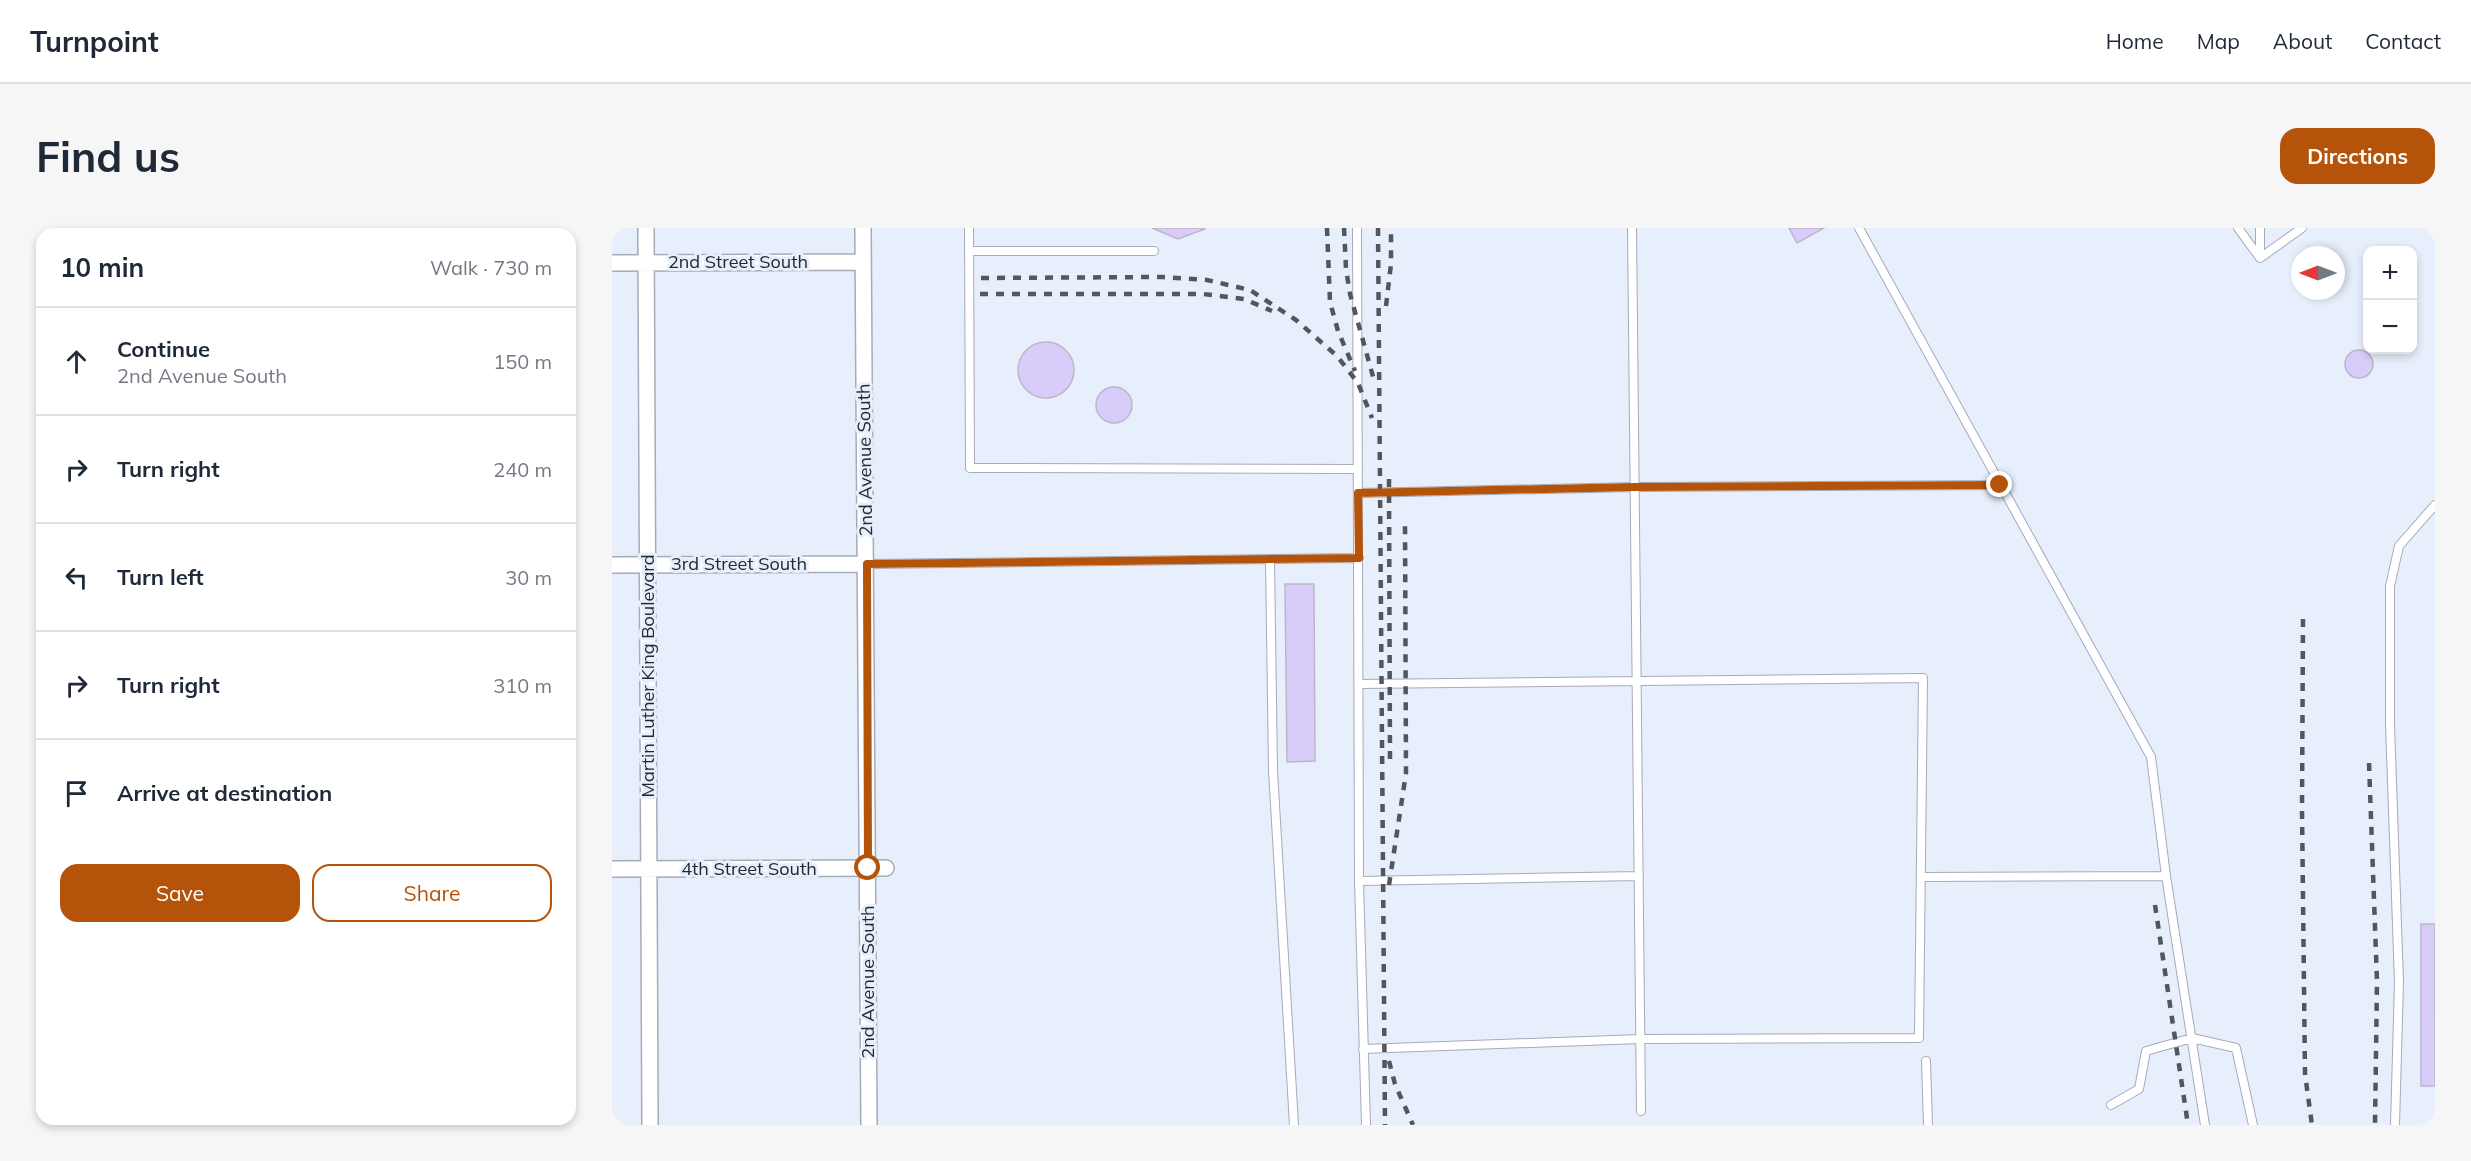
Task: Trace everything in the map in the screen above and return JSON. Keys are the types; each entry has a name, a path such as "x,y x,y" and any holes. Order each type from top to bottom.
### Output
{"street":[{"name":"Martin Luther King Boulevard","path":"646,228 650,1125"},
{"name":"2nd Avenue South","path":"863,228 869,1125"},
{"name":"2nd Street South","path":"612,263 863,262"},
{"name":"3rd Street South","path":"612,565 867,564"},
{"name":"4th Street South","path":"612,869 886,868"}],"lane":[{"path":"969,228 970,468 1358,469"},
{"path":"1356,228 1359,881 1366,1125"},
{"path":"1632,228 1641,1111"},
{"path":"1859,228 2151,757 2166,876 2205,1125"},
{"path":"2238,228 2260,258"},
{"path":"2260,228 2260,258"},
{"path":"2260,258 2302,228"},
{"path":"970,251 1154,251"},
{"path":"1358,493 1635,487 2000,485"},
{"path":"2396,1125 2399,982 2390,725 2390,586 2399,546 2435,505"},
{"path":"867,564 1359,558"},
{"path":"1270,559 1273,771 1294,1125"},
{"path":"1359,684 1923,678 1919,1038 1640,1039 1363,1049"},
{"path":"1359,881 1639,876"},
{"path":"1921,877 2166,876"},
{"path":"2111,1105 2139,1089 2146,1051 2192,1038 2236,1048 2253,1125"},
{"path":"1926,1061 1928,1125"}],"building":[{"path":"1152,228 1205,228 1205,229 1178,239"},
{"path":"1789,228 1824,228 1797,243"},
{"path":"1046,342 1057,344 1066,350 1072,359 1074,370 1072,381 1066,390 1057,396 1046,398 1035,396 1026,390 1020,381 1018,370 1020,359 1026,350 1035,344"},
{"path":"2354,351 2363,351 2363,354 2369,354 2372,359 2372,369 2364,377 2354,377 2346,369 2346,359"},
{"path":"1114,387 1127,392 1132,405 1127,418 1114,423 1101,418 1096,405 1101,392"},
{"path":"1285,584 1314,584 1315,761 1287,762"},
{"path":"2421,924 2435,924 2435,1086 2421,1086"}],"railway":[{"path":"1327,228 1330,302 1338,331 1355,371"},
{"path":"1344,228 1350,294 1374,380"},
{"path":"1378,228 1385,1125"},
{"path":"1386,306 1391,264 1391,228"},
{"path":"981,278 1162,277 1207,280 1250,290 1296,320 1337,356 1358,383 1372,418"},
{"path":"980,294 1203,294 1244,299 1272,311"},
{"path":"1389,479 1390,761"},
{"path":"1389,885 1406,773 1405,521"},
{"path":"2303,619 2302,809 2305,1074 2312,1125"},
{"path":"2369,763 2377,981 2375,1125"},
{"path":"2155,905 2188,1125"},
{"path":"1389,1061 1395,1084 1413,1125"}],"route":[{"path":"868,868 867,564 1359,558 1358,493 1635,487 2000,485"}]}
